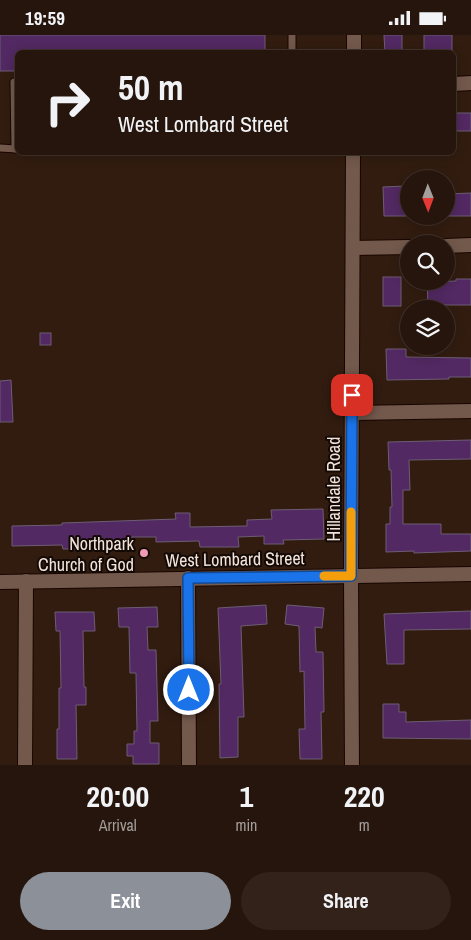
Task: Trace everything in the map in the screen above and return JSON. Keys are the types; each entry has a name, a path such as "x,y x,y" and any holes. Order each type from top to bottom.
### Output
{"street":[{"path":"354,35 354,50"},
{"path":"456,84 471,83"},
{"name":"Hillandale Road","path":"352,765 353,155"},
{"path":"455,246 471,245"},
{"path":"353,248 400,247"},
{"path":"352,413 471,411"},
{"name":"West Lombard Street","path":"0,582 471,574"},
{"path":"188,578 189,765"},
{"path":"25,765 26,581"}],"lane":[{"path":"292,35 292,50"},
{"path":"14,82 15,116"},
{"path":"0,148 15,149"}],"building":[{"path":"0,35 265,35 265,50 15,50 15,71 0,71"},
{"path":"384,35 402,35 402,50 385,50"},
{"path":"424,35 452,35 452,50 424,50"},
{"path":"456,113 471,113 471,131 456,131"},
{"path":"400,186 400,216 384,216 383,187"},
{"path":"471,193 471,216 455,216 455,194"},
{"path":"383,277 400,277 400,306 383,306"},
{"path":"456,279 471,279 471,305 455,305 455,300 428,300 427,290 455,290"},
{"path":"40,333 51,333 51,345 40,345"},
{"path":"386,349 400,349 400,355 406,355 406,357 471,358 471,377 387,380"},
{"path":"11,380 13,422 0,422 0,381"},
{"path":"471,440 471,459 409,460 410,490 403,490 403,524 441,524 441,534 471,534 471,551 386,552 386,524 390,524 390,507 392,507 388,442"},
{"path":"323,509 324,539 283,540 284,544 264,544 264,536 238,537 239,547 200,547 199,541 156,542 156,537 132,537 132,545 110,545 110,539 81,540 81,549 63,549 62,545 12,546 12,526 176,519 175,513 190,513 190,527 247,526 247,520 272,519 271,510"},
{"path":"266,605 267,624 241,626 244,717 238,717 238,757 220,758 219,684 221,684 218,608"},
{"path":"287,605 324,608 322,628 315,627 316,652 323,652 324,712 321,712 322,759 300,759 299,729 305,729 304,671 300,672 299,626 285,624"},
{"path":"157,607 158,627 147,627 148,650 156,650 158,721 150,721 150,743 159,743 159,764 133,764 133,756 127,756 127,744 134,744 134,731 137,731 136,673 130,673 129,627 119,627 118,608"},
{"path":"471,611 471,629 404,630 404,664 387,664 384,614"},
{"path":"55,612 94,612 95,631 83,631 86,705 76,705 77,759 57,759 59,688 61,688 60,631 56,631"},
{"path":"383,704 399,704 399,712 406,712 406,722 471,720 471,739 383,738"}],"slow traffic":[{"path":"324,576 351,576 351,512"}],"place":[{"name":"Northpark Church of God","path":"144,553"}],"route":[{"path":"189,690 188,578 351,576 352,395"}]}
